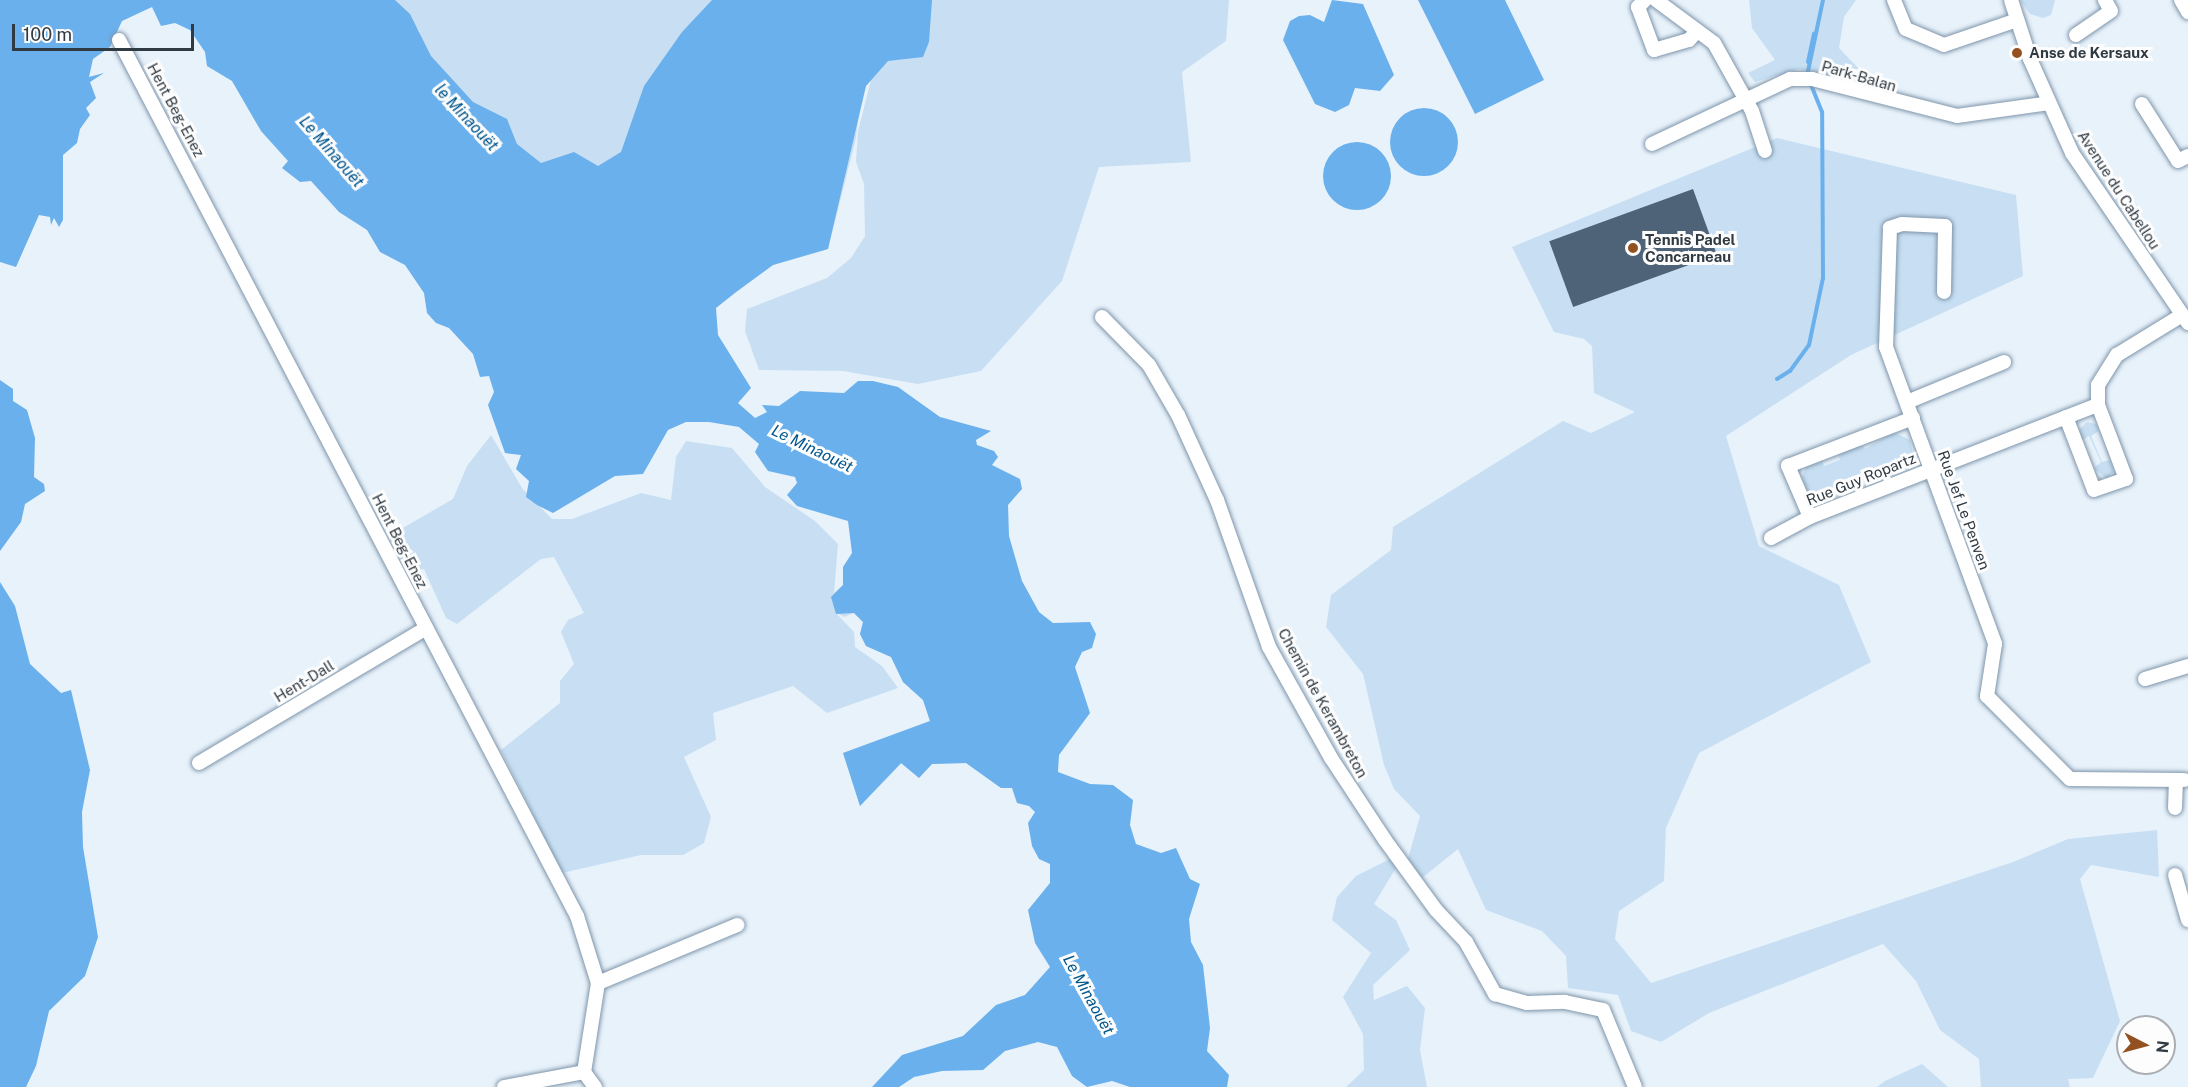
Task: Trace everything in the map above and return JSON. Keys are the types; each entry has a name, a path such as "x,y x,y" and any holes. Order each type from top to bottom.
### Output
{"street":[{"path":"1645,0 1638,7 1654,50 1689,40 1697,31"},
{"path":"1656,0 1714,43 1743,98 1765,151"},
{"path":"1894,0 1906,29 1944,45 2017,20"},
{"name":"Avenue du Cabellou","path":"2011,0 2049,103 2072,153 2185,319"},
{"path":"2076,35 2111,11 2105,0"},
{"name":"Hent Beg-Enez","path":"119,40 577,916 598,983 584,1072"},
{"name":"Park-Balan","path":"1652,144 1743,98 1801,78 1950,116 1998,114 2049,103"},
{"path":"2142,104 2178,161 2188,156"},
{"name":"Rue Jef Le Penven","path":"1944,292 1945,226 1902,224 1890,228 1886,347 1995,644 1988,696 2070,779 2180,780 2175,808"},
{"name":"Chemin de Kerambreton","path":"1102,317 1149,365 1178,415 1217,500 1269,647 1331,758 1436,910 1466,942 1495,994 1527,1003 1565,1002 1603,1010 1635,1087"},
{"path":"2066,417 2094,490 2126,478 2098,405 2098,386 2116,355 2185,319"},
{"path":"1907,402 2004,362"},
{"name":"Rue Guy Ropartz","path":"1771,538 1810,517 2098,405"},
{"path":"1810,517 1788,466 1913,418"},
{"name":"Hent-Dall","path":"199,763 426,628"},
{"path":"2145,679 2188,666"},
{"path":"2175,875 2188,920"},
{"path":"598,983 737,925"},
{"path":"504,1087 584,1072 595,1087"}],"shaded area":[{"path":"366,0 421,33 395,0 1229,0 1226,41 1182,72 1191,162 1099,167 1062,281 981,371 918,384 843,371 759,370 745,331 747,309 827,278 851,258 865,236 864,184 856,162 858,131 871,80 866,86 860,103 856,138 828,249 773,265 715,308 642,287"},
{"path":"1749,0 1856,0 1844,17 1839,48 1863,73 1861,80 1799,69 1755,82 1748,73 1775,60 1752,28"},
{"path":"2020,0 2055,0 2051,15 2043,18 2030,14"},
{"path":"1777,138 2016,195 2023,276 1851,355 1726,436 1759,546 1839,585 1871,662 1699,753 1666,828 1664,881 1619,911 1615,939 1651,983 2013,862 2068,839 2157,830 2159,877 2091,865 2080,879 2118,1015 2116,1015 2116,1029 2093,1078 2068,1079 2070,1087 1981,1087 1979,1059 1940,1030 1916,981 1883,944 1709,1013 1661,1042 1631,1031 1618,995 1568,988 1566,956 1542,931 1486,910 1458,849 1422,878 1408,859 1420,816 1394,789 1384,765 1363,674 1326,627 1331,595 1391,550 1393,527 1563,421 1591,433 1635,412 1594,393 1592,346 1584,339 1554,332 1512,247"},
{"path":"2087,422 2096,424 2099,431 2091,436 2102,462 2110,460 2114,471 2107,479 2094,468 2101,462 2089,436 2081,441 2079,430"},
{"path":"1893,432 1910,440 1914,458 1910,467 1871,482 1868,476 1847,484 1849,490 1826,499 1808,493 1802,477 1806,467 1822,460 1824,466 1840,460 1838,453 1862,445 1865,449"},
{"path":"491,435 522,488 552,519 572,519 641,493 671,500 676,457 686,441 732,448 765,487 815,521 838,544 834,593 843,585 843,567 1001,788 966,763 932,764 919,778 902,763 860,806 843,753 930,721 923,700 903,682 891,657 866,646 860,634 863,622 854,613 844,617 834,611 854,632 855,647 882,666 898,688 827,713 793,686 713,713 716,740 684,757 711,817 704,843 683,855 641,855 562,873 501,750 560,703 560,681 574,664 561,632 568,620 584,613 554,557 541,559 457,624 446,618 424,569 409,572 389,536 453,499 467,466"},
{"path":"1390,859 1396,868 1374,904 1396,920 1410,950 1373,985 1374,1000 1407,986 1425,1008 1420,1050 1427,1087 1346,1087 1364,1070 1363,1034 1343,997 1371,953 1332,920 1337,897 1356,876"},
{"path":"1922,1064 1948,1087 1877,1087 1885,1081"}],"water":[{"path":"0,0 395,0 410,14 431,56 473,102 507,119 517,144 541,163 574,152 598,166 621,152 644,86 682,32 712,0 932,0 929,42 923,57 888,61 866,86 828,249 773,265 736,292 716,308 718,335 751,388 738,403 755,418 767,412 762,405 779,406 800,391 844,393 858,381 873,381 898,387 940,417 991,431 976,440 977,445 994,451 998,457 992,465 1020,479 1022,489 1008,505 1009,536 1022,581 1039,612 1053,623 1090,622 1096,634 1092,648 1082,652 1075,667 1090,713 1059,755 1058,772 1090,784 1113,785 1133,800 1130,825 1136,844 1161,853 1176,848 1190,879 1200,884 1189,919 1191,942 1203,965 1210,1028 1207,1051 1229,1075 1227,1087 1130,1087 1112,1081 1087,1087 1072,1076 1057,1047 1038,1042 1005,1051 983,1070 942,1071 914,1077 899,1087 872,1087 902,1055 963,1036 996,1005 1025,995 1050,967 1035,943 1028,910 1050,883 1050,864 1039,859 1032,846 1028,823 1035,812 1029,806 1017,803 1012,788 1001,788 966,763 932,764 919,778 901,763 860,806 843,753 930,721 923,700 903,682 891,657 866,646 860,634 863,622 854,613 836,614 831,597 843,585 843,567 852,553 848,521 797,506 787,495 797,483 795,477 768,471 755,452 759,444 739,427 709,422 686,422 668,430 643,474 615,476 553,513 526,497 529,481 516,469 521,455 505,453 488,405 494,392 489,376 480,377 473,354 449,328 436,323 427,313 424,293 405,265 380,252 367,230 339,212 311,181 300,182 282,168 288,161 261,131 232,81 207,66 205,52 190,30 175,23 161,26 152,7 122,21 110,47 93,59 89,77 104,73 90,82 96,98 86,108 90,115 80,129 77,143 63,155 63,220 59,227 54,218 51,225 50,217 39,215 16,267 0,262"},
{"path":"1332,0 1363,4 1394,75 1380,91 1355,88 1349,105 1335,112 1315,104 1283,40 1290,21 1299,16 1310,15 1324,22"},
{"path":"1418,0 1505,0 1544,80 1475,114"},
{"path":"1417,108 1431,108 1443,113 1453,123 1458,142 1453,161 1443,171 1431,176 1417,176 1405,171 1395,161 1390,149 1390,135 1395,123 1405,113"},
{"path":"1350,142 1364,142 1376,147 1386,157 1391,176 1386,195 1376,205 1364,210 1350,210 1338,205 1328,195 1323,183 1323,169 1328,157 1338,147"},
{"path":"0,380 13,389 13,401 27,410 35,438 34,477 44,484 45,491 25,504 21,522 0,551"},
{"path":"0,582 15,606 30,664 61,693 71,690 90,770 82,812 83,847 98,937 85,976 49,1011 36,1066 26,1087 0,1087"}],"building":[{"name":"Tennis Padel Concarneau","path":"1693,189 1717,255 1573,307 1549,241"}],"waterway":[{"path":"1807,76 1823,0"},
{"path":"1808,62 1814,34"},
{"path":"1777,379 1790,371 1809,345 1823,278 1822,112 1810,83"}],"place":[{"name":"Anse de Kersaux","path":"2017,53"},
{"name":"Tennis Padel Concarneau","path":"1633,248"}],"water label":[{"name":"le Minaouët","path":"466,118"},
{"name":"Le Minaouët","path":"331,152"},
{"name":"Le Minaouët","path":"812,449"},
{"name":"Le Minaouët","path":"1088,995"}]}
